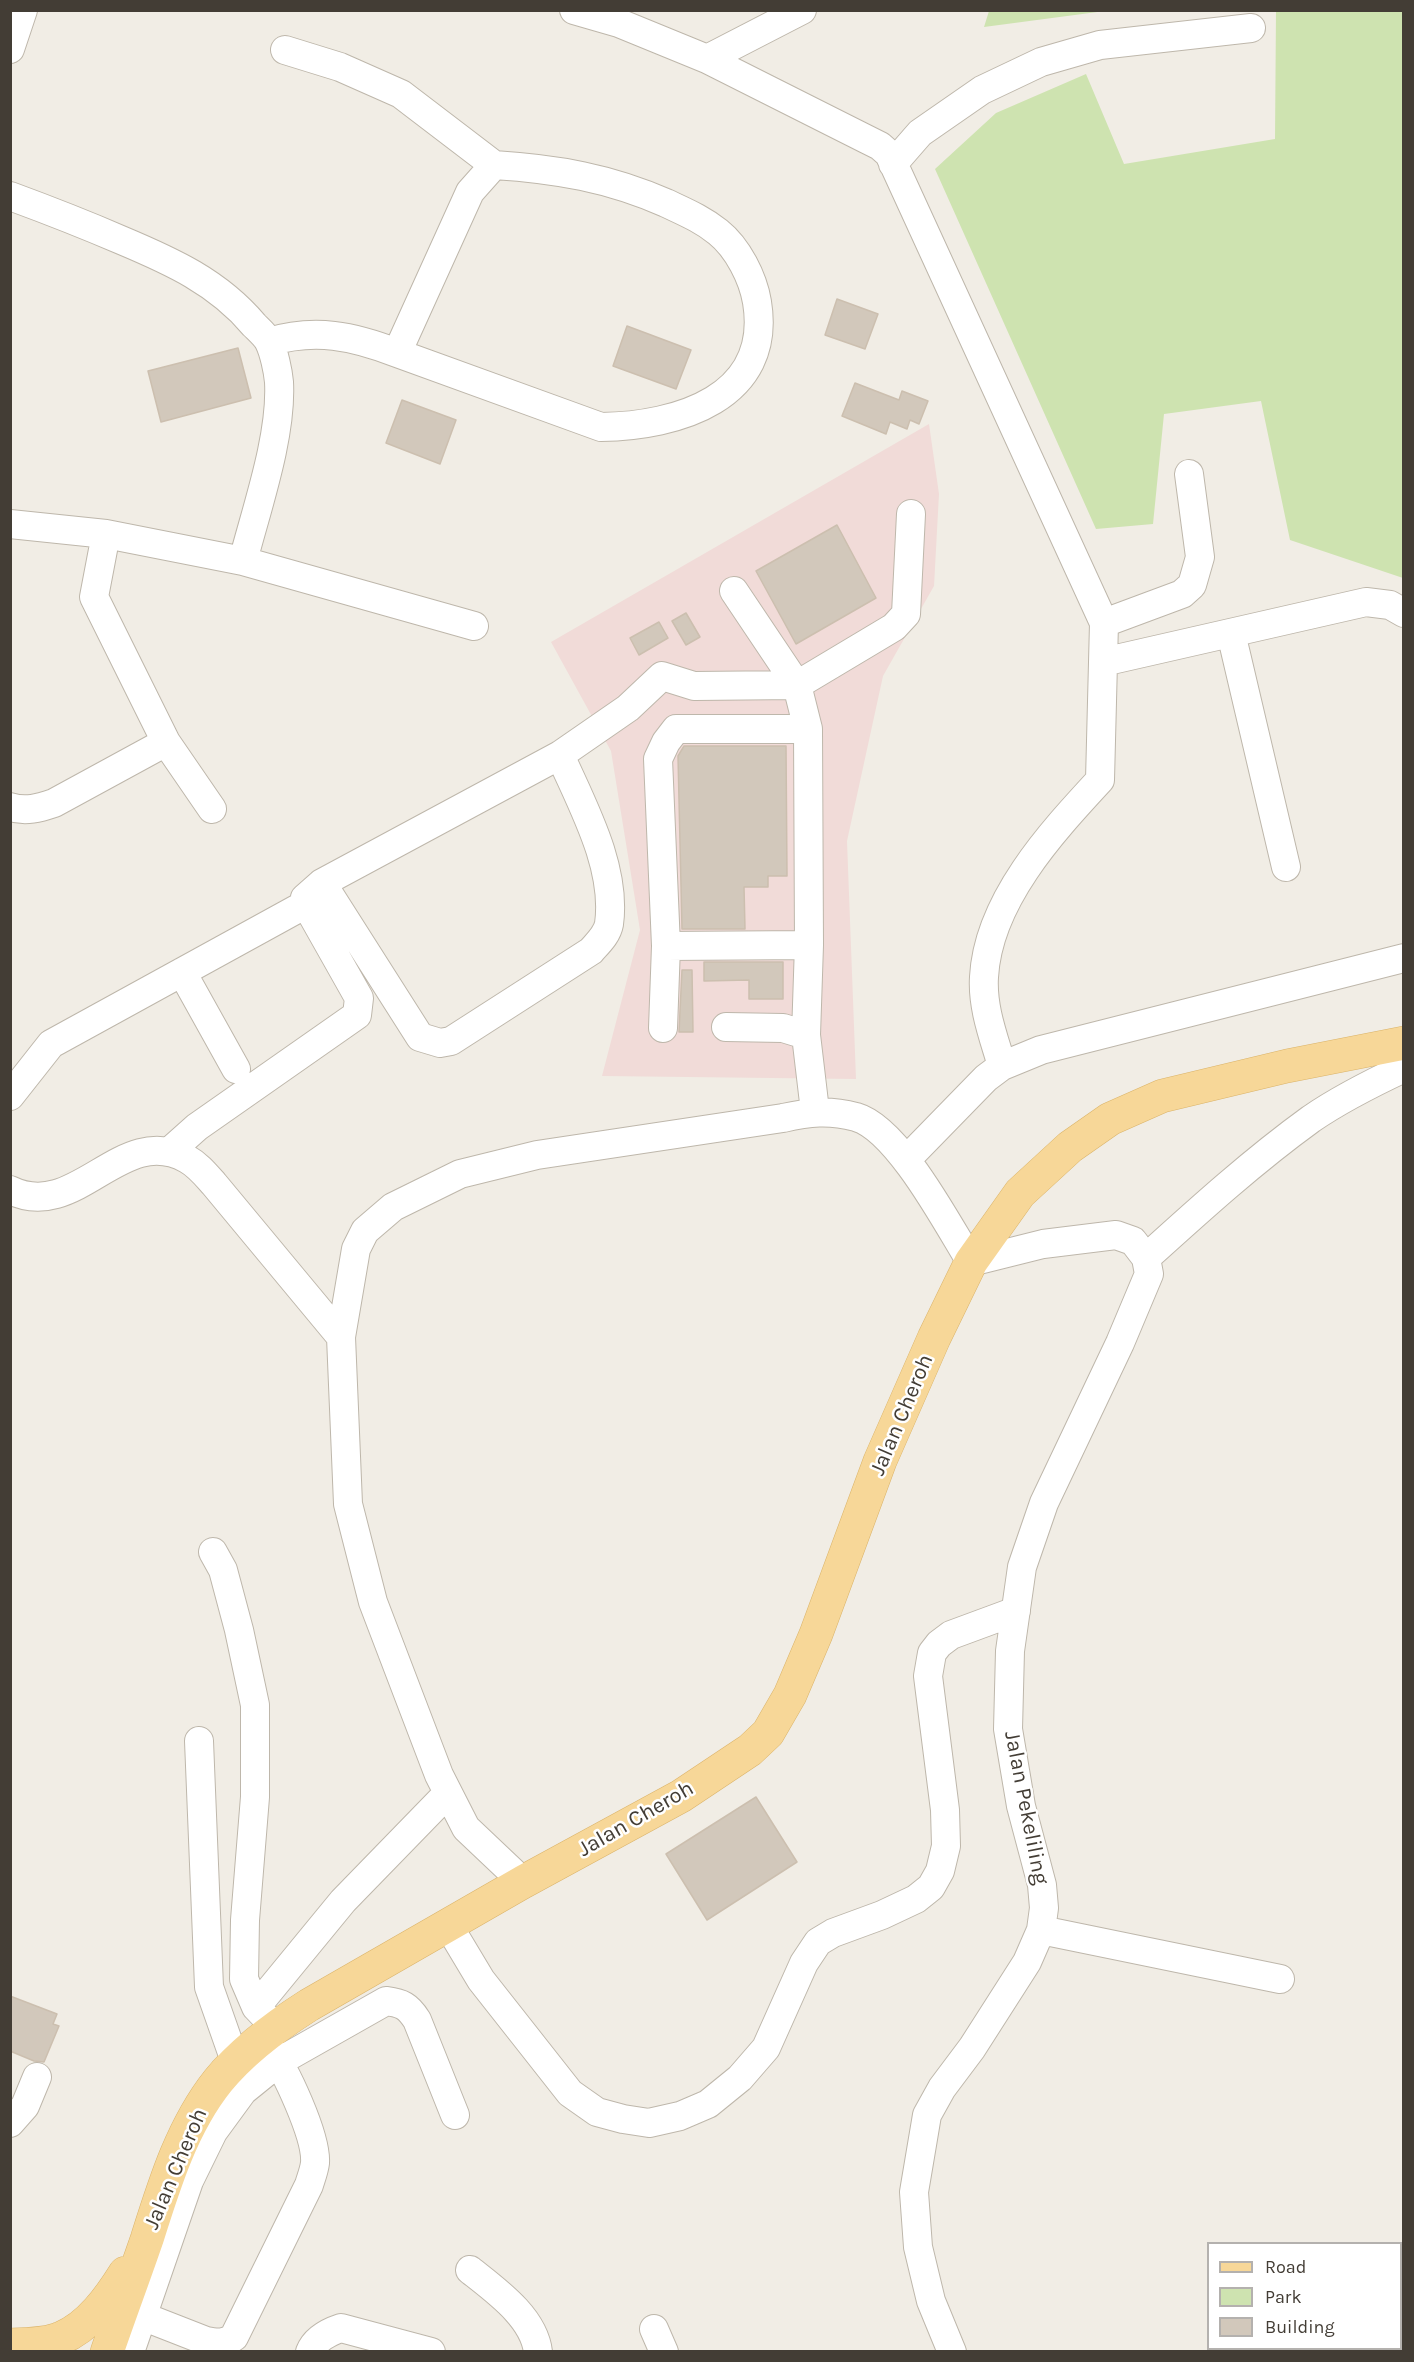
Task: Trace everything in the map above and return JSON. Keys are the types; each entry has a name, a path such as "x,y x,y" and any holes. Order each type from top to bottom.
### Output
{"main road":[{"name":"Jalan Cheroh","path":"146,2241 157,2206 195,2114 235,2061 268,2034 309,2005 523,1882 681,1796 750,1750 768,1733 790,1695 816,1634 880,1461 934,1338 971,1262 1020,1193 1070,1147 1110,1119 1162,1096 1287,1066 1404,1043"},
{"path":"10,2345 34,2344 60,2339 79,2329 115,2289 146,2241"},
{"path":"107,2352 146,2241"}],"street":[{"path":"10,49 23,10"},
{"path":"574,10 619,23 707,59 879,146 888,154 1104,623 1100,780 1050,836 1007,899 990,940 984,978 988,1019 1002,1066"},
{"path":"619,23 649,10"},
{"path":"707,59 802,10"},
{"path":"893,164 920,133 982,90 1041,62 1100,45 1251,28"},
{"path":"269,342 291,335 320,334 353,339 601,427 638,425 702,408 723,395 738,379 753,357 760,331 755,290 741,262 720,234 698,218 632,188 580,174 538,167 494,165 401,93 340,67 285,50"},
{"path":"397,353 470,192 494,165"},
{"path":"10,196 163,258 196,275 233,303 269,342 279,380 278,416 243,561"},
{"path":"1104,623 1182,594 1192,585 1200,557 1189,474"},
{"path":"10,1096 51,1044 182,972 314,893 560,755 628,708 662,676 694,686 797,685 894,627 906,614 911,514"},
{"path":"10,525 106,534 243,561 474,626"},
{"path":"106,534 94,597 166,742 212,809"},
{"path":"734,591 797,685 808,729 809,945 806,1035 815,1111"},
{"path":"1103,662 1366,602 1390,605 1404,613"},
{"path":"1231,633 1286,867"},
{"path":"663,1028 666,946 658,759 666,742 676,729 808,729"},
{"path":"10,807 19,810 34,809 54,803 166,742"},
{"path":"314,893 420,1037 440,1043 451,1041 591,951 604,936 609,925 609,894 600,845 560,755"},
{"path":"169,1152 197,1127 357,1014 359,998 314,893"},
{"path":"666,946 809,945"},
{"path":"907,1159 986,1078 1002,1066 1041,1050 1404,958"},
{"path":"182,972 236,1069"},
{"path":"726,1027 783,1028 806,1035"},
{"path":"523,1882 466,1828 439,1775 373,1602 348,1504 341,1337 356,1249 365,1231 393,1207 460,1174 537,1155 783,1118 815,1111 856,1117 869,1124 907,1159 971,1262 1043,1244 1116,1235 1133,1241 1146,1258 1255,1163 1312,1118 1363,1087 1404,1068"},
{"path":"10,1190 32,1196 66,1192 126,1157 148,1151 169,1152 186,1159 197,1166 214,1184 341,1337"},
{"name":"Jalan Pekeliling","path":"952,2352 931,2301 918,2247 914,2192 927,2115 942,2088 972,2048 1027,1962 1041,1930 1044,1908 1042,1884 1021,1806 1008,1729 1010,1652 1022,1567 1044,1503 1144,1289 1149,1274 1146,1258"},
{"path":"142,2316 217,2343 228,2342 234,2337 309,2185 315,2162 313,2145 293,2089 244,1979 245,1920 255,1797 255,1705 223,1570 213,1552"},
{"path":"448,1925 481,1980 570,2093 597,2112 649,2123 680,2116 708,2104 740,2078 766,2048 804,1963 818,1942 833,1933 882,1916 916,1899 931,1887 940,1871 946,1846 945,1810 928,1676 932,1653 951,1635 1016,1611"},
{"path":"199,1741 209,1987 235,2061"},
{"path":"130,2352 189,2181 213,2132 243,2091 268,2034 343,1901 448,1793"},
{"path":"1041,1930 1280,1979"},
{"path":"268,2034 386,2001 402,2003 410,2009 422,2030 455,2115"},
{"path":"10,2122 25,2106 37,2077"},
{"path":"470,2270 500,2294 520,2317 536,2338 538,2352"},
{"path":"309,2352 319,2339 330,2331 341,2328 430,2352"}],"shaded area":[{"path":"929,424 939,494 934,586 883,676 847,841 856,1079 602,1076 640,930 611,751 551,642"}],"green space":[{"path":"989,10 1105,11 984,27"},
{"path":"1276,11 1403,11 1403,578 1290,540 1261,401 1164,414 1153,524 1096,529 935,169 996,113 1086,74 1124,164 1275,139"}],"building":[{"path":"837,299 878,314 865,349 825,335"},
{"path":"627,326 691,350 676,389 613,366"},
{"path":"238,348 251,398 161,422 148,371"},
{"path":"855,383 899,400 902,391 928,401 919,424 910,420 907,429 890,422 886,434 842,416"},
{"path":"402,400 456,420 440,464 386,443"},
{"path":"837,525 876,598 796,644 756,571"},
{"path":"686,613 700,637 686,645 672,621"},
{"path":"659,622 668,638 639,655 630,638"},
{"path":"684,746 786,746 787,876 768,876 768,887 744,887 745,929 682,929 678,756"},
{"path":"704,962 783,962 783,999 749,999 749,980 704,981"},
{"path":"682,970 692,970 693,1032 679,1032"},
{"path":"756,1797 797,1862 707,1920 666,1854"},
{"path":"10,1996 57,2014 53,2024 59,2026 44,2062 34,2061 10,2051"}]}
